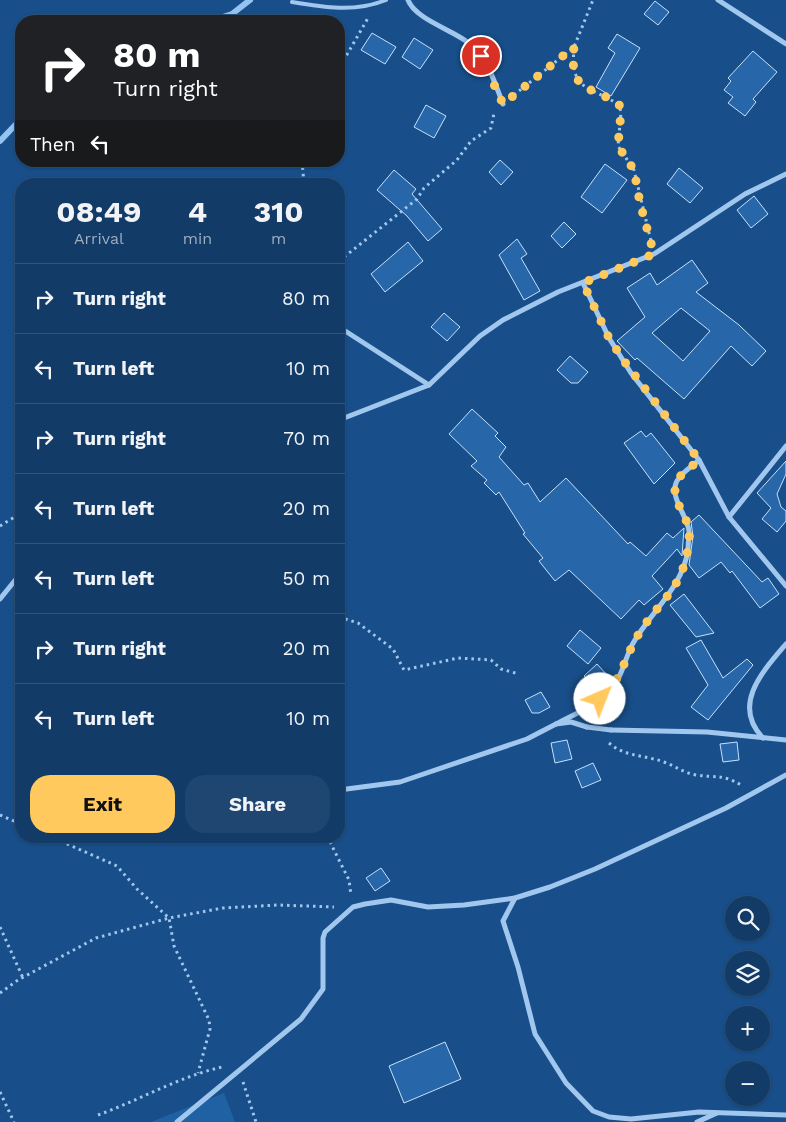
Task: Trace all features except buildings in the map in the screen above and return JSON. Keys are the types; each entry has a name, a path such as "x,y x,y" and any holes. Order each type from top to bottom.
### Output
{"street":[{"path":"408,0 417,11 470,43 481,56 503,104"},
{"path":"718,0 786,44"},
{"path":"345,418 429,385 480,336 528,305 654,254 745,194 786,174"},
{"path":"583,283 609,338 627,366 699,460 729,517 786,586"},
{"path":"345,331 429,385"},
{"path":"729,517 786,446"},
{"path":"345,789 400,782 540,734 591,706 608,692 617,681 631,646 641,630 677,583 688,549 689,530 683,510 675,498 675,489 678,479 699,460"},
{"path":"0,599 15,580"},
{"path":"763,738 753,728 749,713 752,693 761,672 786,644"},
{"path":"556,724 571,722 587,727 611,730 706,732 786,740"},
{"path":"177,1122 301,1019 322,989 323,938 325,932 353,907 390,900 428,907 464,906 515,898 595,870 786,775"},
{"path":"515,898 503,922 518,967 535,1034 566,1083 592,1111 609,1117 631,1119 681,1112 786,1115"},
{"path":"697,1122 720,1112"}],"lane":[{"path":"292,2 337,9 357,9 386,0"}],"path":[{"path":"593,0 574,47 572,63 574,77 581,85 619,104 621,112 618,146 634,170 640,203 654,254"},
{"path":"345,58 376,4"},
{"path":"345,256 417,199 424,188 457,160 470,141 491,128 494,112 574,47"},
{"path":"0,526 15,517"},
{"path":"345,619 358,623 392,649 404,670 458,658 491,660 501,669 519,674"},
{"path":"607,740 611,744 637,757 664,762 683,772 710,777 728,777 755,792"},
{"path":"0,815 15,822"},
{"path":"65,843 117,866 137,889 169,918 174,946 209,1020 210,1029 198,1073"},
{"path":"0,993 23,978 96,938 169,918 223,908 278,905 353,907 349,880 330,843"},
{"path":"0,927 23,978"},
{"path":"98,1115 134,1102 198,1073 232,1065 239,1072 256,1122"},
{"path":"0,1092 14,1122"}],"shaded area":[{"path":"224,1093 235,1122 151,1122"}],"waterway":[{"path":"229,15 250,0"},
{"path":"0,141 15,125"}],"route":[{"path":"481,56 503,104 574,47 572,63 574,77 581,85 619,104 621,112 618,146 634,170 640,203 654,254 583,283 609,338 624,361 699,460 678,479 675,489 675,498 683,510 689,530 688,549 677,583 631,646 617,681 600,699"}]}
